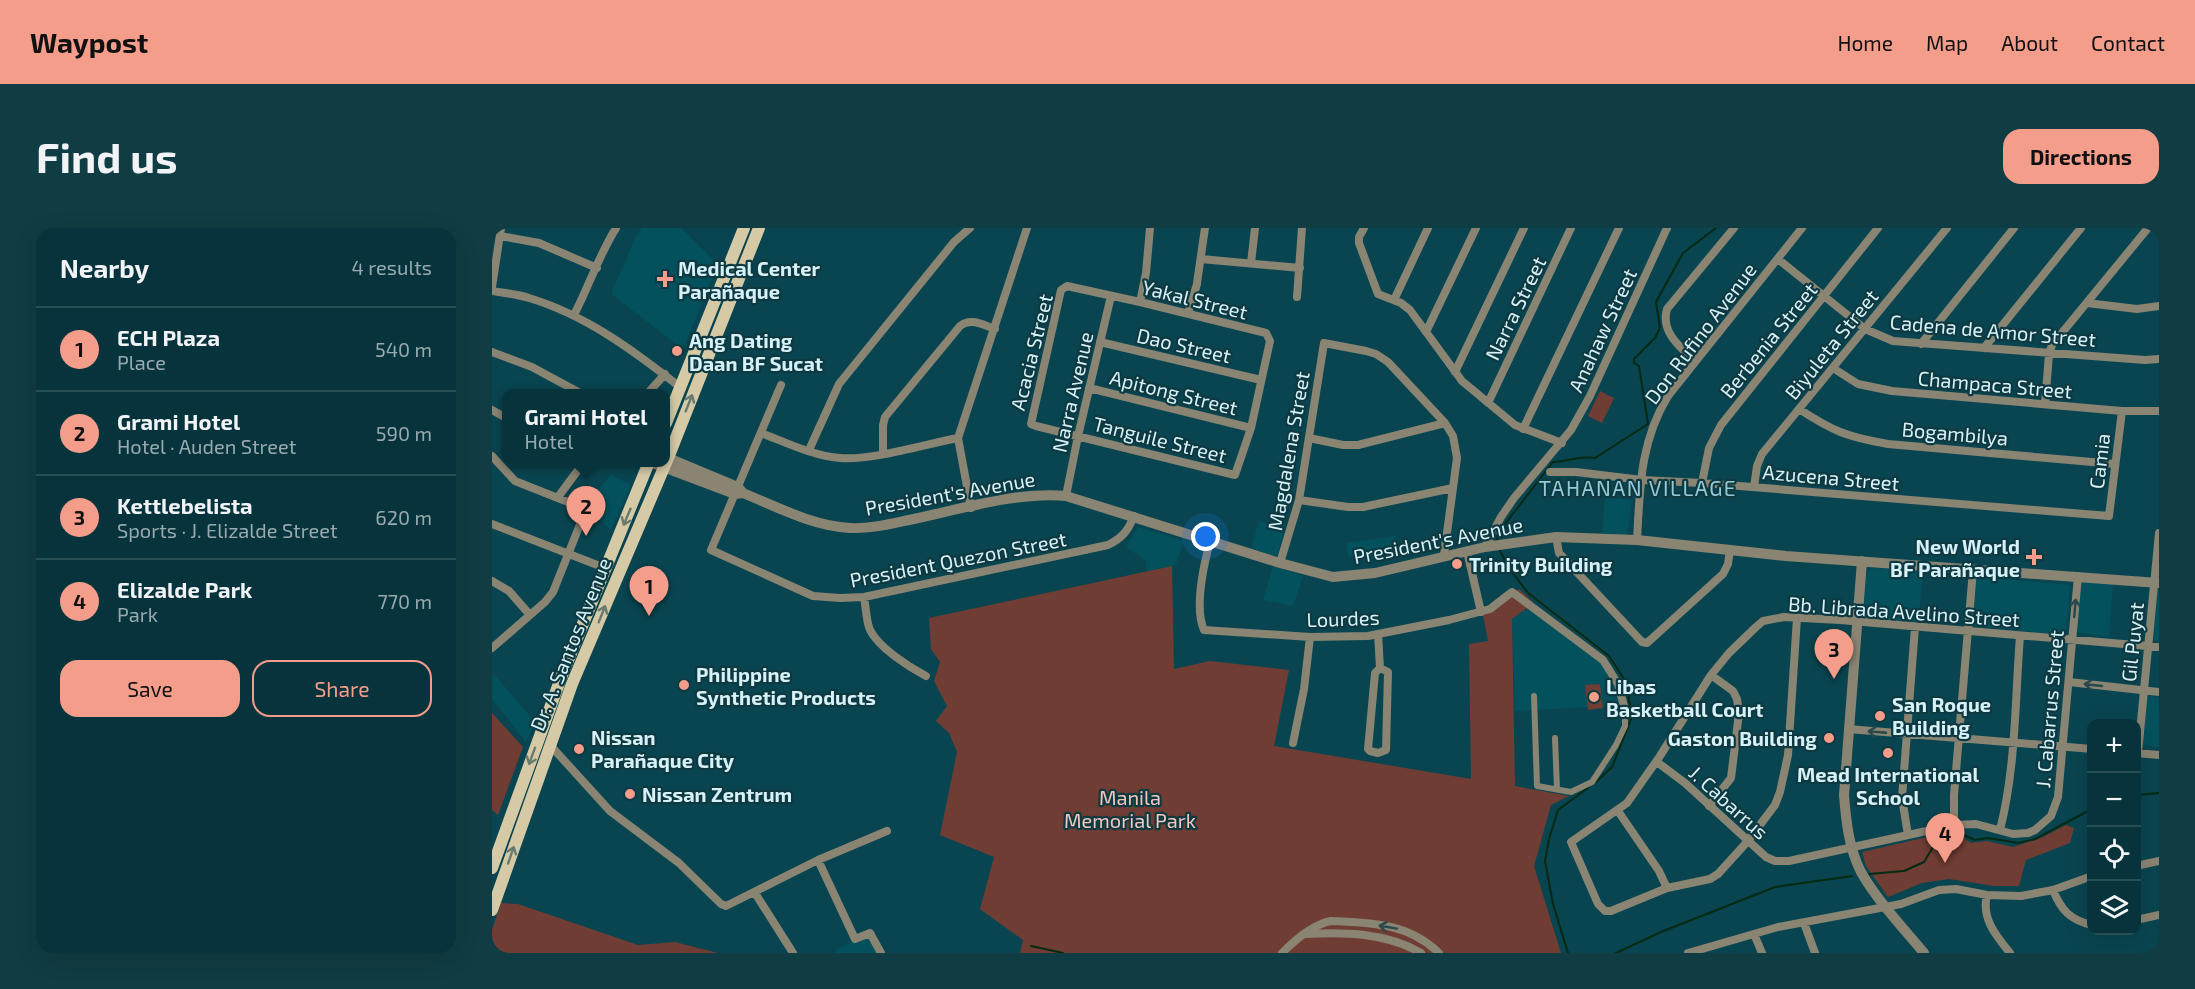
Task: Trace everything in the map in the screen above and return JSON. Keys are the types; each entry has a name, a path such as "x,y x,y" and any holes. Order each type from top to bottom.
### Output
{"main road":[{"path":"670,413 744,228"},
{"name":"Dr. A. Santos Avenue","path":"670,451 759,228"},
{"name":"Dr. A. Santos Avenue","path":"492,868 543,726 605,568 648,467"},
{"name":"Dr. A. Santos Avenue","path":"492,910 576,674 663,467"}],"street":[{"path":"574,315 616,228"},
{"path":"809,450 839,384 954,242 970,228"},
{"path":"971,508 958,438 1027,228"},
{"path":"1140,302 1146,273 1150,228"},
{"path":"1188,313 1197,283 1205,228"},
{"path":"1251,263 1255,228"},
{"path":"1297,297 1302,228"},
{"path":"1364,228 1359,237 1359,243 1378,294 1410,310 1455,372 1515,425 1562,443"},
{"path":"1394,300 1428,228"},
{"path":"1426,332 1476,228"},
{"path":"1455,372 1524,228"},
{"name":"Narra Street","path":"1488,403 1571,228"},
{"path":"1523,429 1618,228"},
{"path":"1666,230 1674,228"},
{"path":"1695,361 1669,333 1665,315 1667,309 1734,228"},
{"name":"Don Rufino Avenue","path":"1637,540 1641,480 1646,450 1656,415 1695,361 1802,228"},
{"name":"Berbenia Street","path":"1702,483 1709,447 1721,424 1878,228"},
{"name":"Biyuleta Street","path":"1754,487 1757,466 1762,454 1947,228"},
{"path":"1922,344 2014,228"},
{"path":"1984,348 2081,228"},
{"path":"2045,404 2049,354 2052,345 2148,228"},
{"name":"Anahaw Street","path":"1489,546 1501,517 1514,498 1562,443 1590,396 1666,230"},
{"path":"597,268 539,243 501,232 492,289 528,297 574,315 622,344 680,387"},
{"path":"1201,259 1300,268"},
{"name":"Cadena de Amor Street","path":"1778,259 1865,329 1893,341 2049,354 2159,359"},
{"name":"Acacia Street","path":"1078,436 1031,424 1061,290 1067,286 1111,296"},
{"name":"Yakal Street","path":"1111,296 1266,333 1270,341 1261,380"},
{"name":"Narra Avenue","path":"1066,496 1111,296"},
{"path":"2087,303 2137,309 2159,306"},
{"path":"883,453 885,417 960,326 965,322 973,321 995,329"},
{"name":"Dao Street","path":"1100,342 1261,380"},
{"name":"Magdalena Street","path":"1281,563 1299,500 1323,343 1376,354 1388,362 1445,423"},
{"path":"492,352 532,367 574,389"},
{"name":"Champaca Street","path":"1833,368 1858,384 1873,388 2122,411 2159,411"},
{"path":"651,389 664,374"},
{"path":"1251,428 1261,380"},
{"name":"President Quezon Street","path":"781,385 739,491 711,550 813,596 864,597 1108,545 1120,539 1129,529 1134,516"},
{"name":"Apitong Street","path":"1089,388 1251,428"},
{"name":"Bogambilya","path":"1799,410 1840,434 1888,444 2115,464"},
{"name":"Camia","path":"2109,516 2122,411"},
{"path":"1309,438 1343,445 1358,445 1445,423 1453,436 1457,458 1444,555"},
{"name":"Tanguile Street","path":"1078,436 1235,475 1251,428"},
{"path":"761,433 839,458 883,453 958,438"},
{"name":"President's Avenue","path":"670,463 814,521 852,528 873,527 1033,496 1048,494 1066,496 1333,577 1375,573 1489,546 1556,537 1637,540 1862,561 2157,583"},
{"path":"492,648 545,602 553,592 583,517 573,504 515,481 502,467"},
{"path":"558,497 580,467"},
{"name":"Azucena Street","path":"1550,472 1575,472 1641,480 2109,516"},
{"path":"1299,500 1363,507 1453,488"},
{"path":"492,524 605,568"},
{"name":"Gil Puyat","path":"2141,719 2147,646 2157,583 2159,533"},
{"path":"1556,537 1559,553 1642,642 1647,644 1723,574 1728,564 1730,550"},
{"name":"Lourdes","path":"1210,541 1204,562 1199,620 1204,630 1344,638 1378,634 1481,612 1490,609 1512,592 1608,665 1618,684 1624,710"},
{"path":"1467,551 1481,612"},
{"path":"1862,561 1844,795 1848,830 1861,872 1924,953"},
{"path":"1954,825 1953,804 1973,570"},
{"name":"J. Cabarrus Street","path":"1852,847 1954,825 1976,825 2013,834 2028,833 2035,830 2050,816 2058,797 2078,576"},
{"path":"492,581 509,591 530,615"},
{"path":"864,597 870,629 885,650 926,676"},
{"name":"Bb. Librada Avelino Street","path":"1667,888 1605,912 1598,904 1571,842 1627,803 1657,762 1711,675 1729,653 1763,621 1773,618 1797,618 2159,647"},
{"path":"1618,811 1659,871 1667,888 1710,879 1747,842 1775,805 1785,772 1797,618"},
{"path":"1908,835 1902,798 1915,627"},
{"path":"1378,634 1380,668 1375,673 1368,749 1378,753 1386,750 1389,692 1388,672 1380,668"},
{"path":"2000,830 2005,811 2012,742 2019,636"},
{"path":"1293,743 1304,689 1310,637"},
{"path":"1709,806 1731,778 1739,713 1733,691 1711,675"},
{"path":"2069,682 2159,692"},
{"path":"1534,696 1537,786 1571,792 1592,782 1616,745 1625,726 1624,710"},
{"path":"1848,729 2087,749"},
{"path":"1555,738 1557,789"},
{"path":"550,745 610,811 679,863 721,904 730,905 818,860 887,831"},
{"path":"2141,753 2159,755"},
{"name":"J. Cabarrus","path":"1657,762 1685,783 1747,842 1775,861 1789,861 1852,847"},
{"path":"818,860 855,939 870,933 881,953"},
{"path":"2141,865 2159,861"},
{"path":"1688,953 1804,922 1901,904 1939,890 1956,889 1987,895 2021,896 2053,890 2087,877"},
{"path":"2053,890 2061,908 2073,919 2087,924"},
{"path":"755,893 793,953"},
{"path":"1987,895 1985,902 1987,915 1994,934 2010,953"},
{"path":"2141,919 2159,915"},
{"path":"1319,930 1331,921 1393,927 1426,940 1439,953"},
{"path":"1804,922 1815,953"},
{"path":"1282,953 1304,934 1319,930 1392,940 1421,953"},
{"path":"1754,934 1762,953"}],"shaded area":[{"name":"Medical Center Parañaque","path":"642,228 681,228 718,264 683,349 611,294 636,236"},
{"path":"611,475 631,485 611,530 584,506"},
{"path":"1605,497 1632,500 1627,535 1602,533"},
{"path":"1259,521 1285,529 1277,556 1251,549"},
{"path":"1138,527 1184,541 1176,564 1147,571 1145,560 1126,547"},
{"path":"1395,536 1397,551 1378,553 1379,559 1368,561 1367,555 1348,557 1346,543"},
{"path":"1273,566 1303,576 1293,606 1263,600"},
{"path":"1870,569 1923,572 1918,624 1865,618 1863,615 1866,575"},
{"path":"1974,576 2070,585 2066,631 2062,635 1975,626 1971,623"},
{"path":"2082,582 2113,584 2109,637 2077,632"},
{"path":"2159,590 2159,641 2153,640"},
{"path":"1534,603 1590,647 1623,682 1628,705 1515,711 1512,619"},
{"path":"494,674 535,722 526,742 492,699 492,676"},
{"path":"2147,695 2159,697 2159,747 2141,745"},
{"path":"867,935 877,953 837,953 835,950"}],"green space":[{"path":"1600,391 1614,398 1602,423 1588,416"},
{"name":"Manila Memorial Park","path":"1172,566 1174,669 1210,661 1289,670 1274,746 1471,779 1469,644 1488,641 1483,615 1519,589 1534,603 1512,619 1515,786 1569,796 1551,805 1534,866 1561,953 1020,953 1023,940 980,909 994,857 940,835 957,752 949,733 936,721 947,706 934,681 940,662 931,649 929,618"},
{"name":"Libas Basketball Court","path":"1600,684 1603,708 1588,710 1585,685"},
{"path":"492,713 523,747 498,815 492,810"},
{"path":"2066,825 2074,828 2070,843 2026,860 2019,886 1994,886 1949,879 1922,883 1888,897 1866,866 1862,852 1953,831 1971,843 1987,841 2013,847 2041,838"},
{"path":"501,903 518,904 638,945 675,942 718,953 492,953 492,930"}],"waterway":[{"path":"1497,542 1498,533 1553,462 1584,457 1595,458 1648,424 1639,366 1634,363 1634,359 1655,338 1660,328 1656,302 1683,253 1716,228"},
{"path":"1498,547 1509,568 1528,593 1609,656 1626,682 1632,717 1612,767 1596,782"},
{"path":"1568,953 1553,904 1545,861 1558,810 1589,787"},
{"path":"2141,795 2159,793"},
{"path":"1869,874 1904,871 1924,862 1939,837 1945,834 1957,832 1975,840 1988,838 2018,843 2035,839 2087,812"},
{"path":"1616,953 1661,932 1775,887 1852,876"},
{"path":"1031,946 1063,953"}],"place":[{"name":"Medical Center Parañaque","path":"665,279"},
{"name":"Ang Dating Daan BF Sucat","path":"677,351"},
{"name":"Grami Hotel","path":"586,536"},
{"name":"New World BF Parañaque","path":"2034,557"},
{"name":"Trinity Building","path":"1457,564"},
{"name":"ECH Plaza","path":"649,616"},
{"name":"Kettlebelista","path":"1834,679"},
{"name":"Philippine Synthetic Products","path":"684,685"},
{"name":"Libas Basketball Court","path":"1594,697"},
{"name":"San Roque Building","path":"1880,716"},
{"name":"Gaston Building","path":"1829,738"},
{"name":"Nissan Parañaque City","path":"579,749"},
{"name":"Mead International School","path":"1888,753"},
{"name":"Nissan Zentrum","path":"630,794"},
{"name":"Elizalde Park","path":"1945,863"}],"district":[{"name":"TAHANAN VILLAGE","path":"1638,487"}]}
